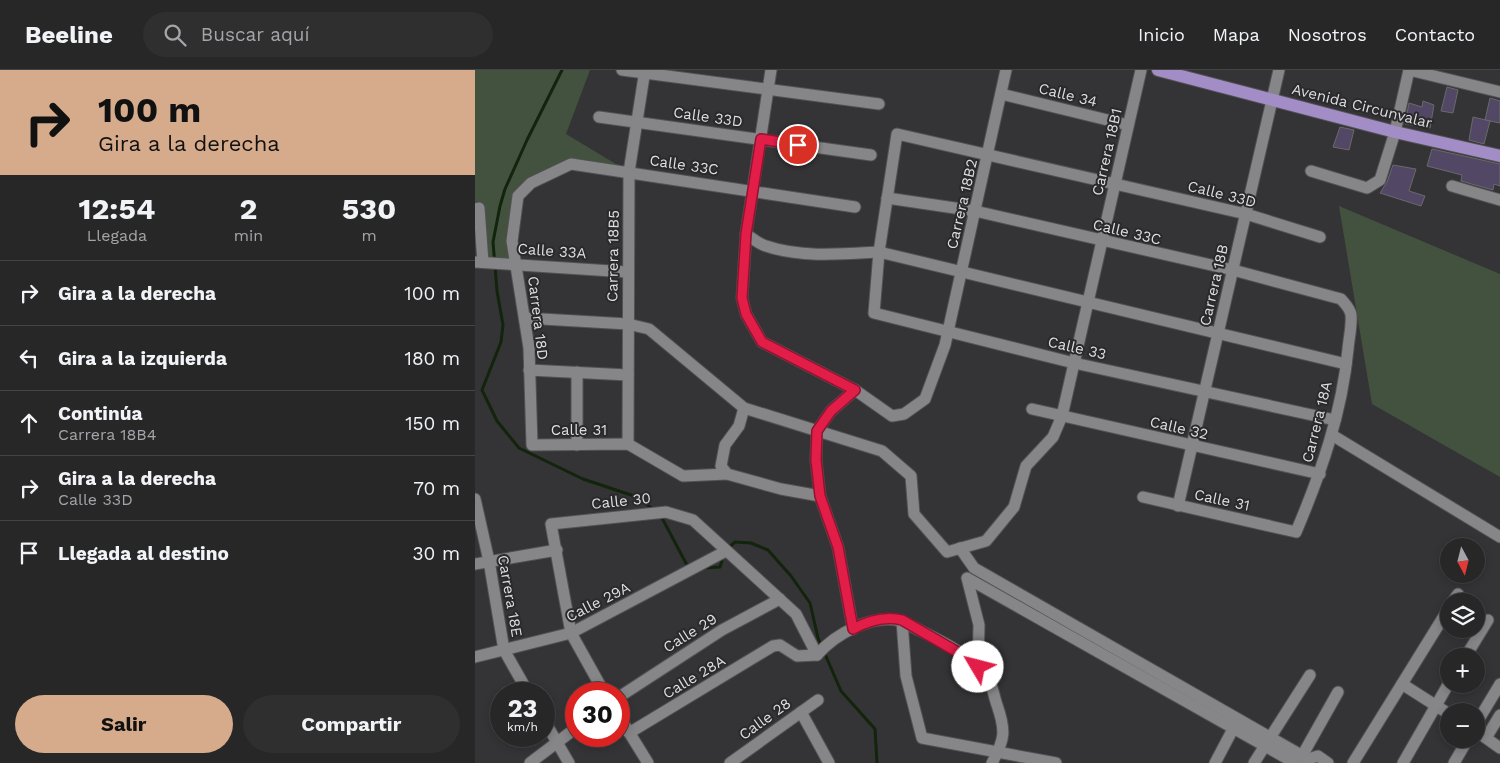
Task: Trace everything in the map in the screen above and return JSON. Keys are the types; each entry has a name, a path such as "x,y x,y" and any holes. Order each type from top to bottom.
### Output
{"main road":[{"name":"Avenida Circunvalar","path":"1158,70 1395,132 1500,156"}],"street":[{"path":"622,70 879,104"},
{"name":"Carrera 18B2","path":"771,70 746,234 742,298 746,314 762,342 855,390 891,416 904,414 925,399 945,345 989,154 1006,70"},
{"name":"Carrera 18B1","path":"960,548 985,541 1014,507 1026,466 1053,437 1062,416 1141,70"},
{"name":"Carrera 18B","path":"1178,506 1279,70"},
{"path":"1311,171 1367,188 1372,187 1380,180 1395,132 1409,70 1500,92"},
{"name":"Carrera 18B5","path":"628,444 627,272 629,172 645,72"},
{"name":"Calle 34","path":"1001,94 1128,125"},
{"name":"Calle 33D","path":"599,117 871,155"},
{"path":"879,252 897,134 1115,184"},
{"name":"Calle 33C","path":"518,196 531,183 571,164 855,207"},
{"name":"Calle 33D","path":"1115,184 1246,214 1320,237"},
{"path":"1452,186 1500,200"},
{"name":"Carrera 18D","path":"518,196 512,241 525,318 532,445"},
{"name":"Calle 33C","path":"887,198 975,211 1101,242 1233,270 1341,299 1348,306 1351,314"},
{"path":"477,208 479,262"},
{"path":"746,234 765,246 799,252 841,254 879,252 1346,364"},
{"name":"Calle 33","path":"879,252 874,314 1074,363 1335,420"},
{"name":"Calle 33A","path":"479,262 627,272"},
{"name":"Carrera 18A","path":"1296,532 1320,474 1335,420 1346,364 1351,314"},
{"path":"525,318 628,324 649,329 744,408 882,451 911,476 914,514 947,552 960,548 974,568 1267,741 1303,760 1318,756 1328,763"},
{"path":"529,370 628,375"},
{"path":"577,372 577,445"},
{"path":"853,629 838,547 820,496 816,460 817,431 831,411 855,390"},
{"path":"727,474 721,466 725,445 739,426 744,408"},
{"name":"Calle 32","path":"1032,409 1320,474"},
{"path":"1331,435 1500,537"},
{"path":"628,444 683,476 727,474 820,496"},
{"name":"Calle 31","path":"532,445 628,444"},
{"name":"Calle 31","path":"1143,497 1296,532"},
{"name":"Carrera 18E","path":"475,499 489,561 504,650 522,682"},
{"name":"Calle 30","path":"557,550 551,524 666,512 693,520 725,551"},
{"path":"475,564 557,550 571,634 598,682"},
{"path":"725,551 796,614 817,655 827,643 866,622 892,618 902,620 961,654 978,667 989,680 1003,721 1003,743 992,763"},
{"name":"Calle 29A","path":"475,657 571,634 725,551"},
{"path":"978,667 979,625 967,578 1233,729 1267,741"},
{"name":"Calle 29","path":"630,689 722,630 780,598"},
{"path":"902,620 906,676 922,738 1056,763"},
{"path":"1471,648 1488,620"},
{"path":"1353,763 1440,623"},
{"name":"Calle 28A","path":"630,732 773,646 780,645 797,656 817,655"},
{"path":"1254,763 1310,675"},
{"path":"1402,684 1440,709"},
{"path":"1485,709 1500,684"},
{"path":"1303,760 1338,692"},
{"path":"1403,763 1443,693"},
{"name":"Calle 28","path":"733,762 818,700"},
{"path":"801,712 829,763"},
{"path":"1500,715 1486,738 1500,748"},
{"path":"1215,763 1233,729"},
{"path":"630,735 648,763"},
{"path":"530,763 565,737"},
{"path":"555,739 569,763"},
{"path":"1454,763 1463,748"}],"green space":[{"path":"475,70 590,70 566,134 629,172 571,164 518,196 516,263 483,262 475,209"},
{"path":"1339,206 1500,274 1500,477 1372,404"}],"building":[{"path":"1447,87 1458,90 1453,113 1441,111"},
{"path":"1490,98 1500,101 1500,123 1485,120"},
{"path":"1423,101 1434,105 1430,128 1405,124 1409,103 1422,107"},
{"path":"1473,117 1490,121 1484,144 1469,140"},
{"path":"1340,127 1354,130 1349,150 1333,147"},
{"path":"1432,149 1500,164 1500,186 1494,184 1493,190 1461,181 1462,175 1427,166"},
{"path":"1393,165 1416,169 1409,191 1425,196 1421,206 1380,193 1387,182"}],"waterway":[{"path":"562,70 527,140 505,189 500,206 493,242 497,291 503,325 501,342 482,390 497,421 519,448 583,479 637,497 654,510"},
{"path":"661,516 688,567"},
{"path":"727,549 735,542 751,543 768,550 791,576 810,603 818,638 841,691 875,729 877,763"},
{"path":"702,568 720,567 723,557"}],"route":[{"path":"798,145 761,139 746,234 742,298 746,314 762,342 855,390 831,411 817,431 816,460 820,496 838,547 853,629 866,622 892,618 902,620 961,654 978,667"}]}
